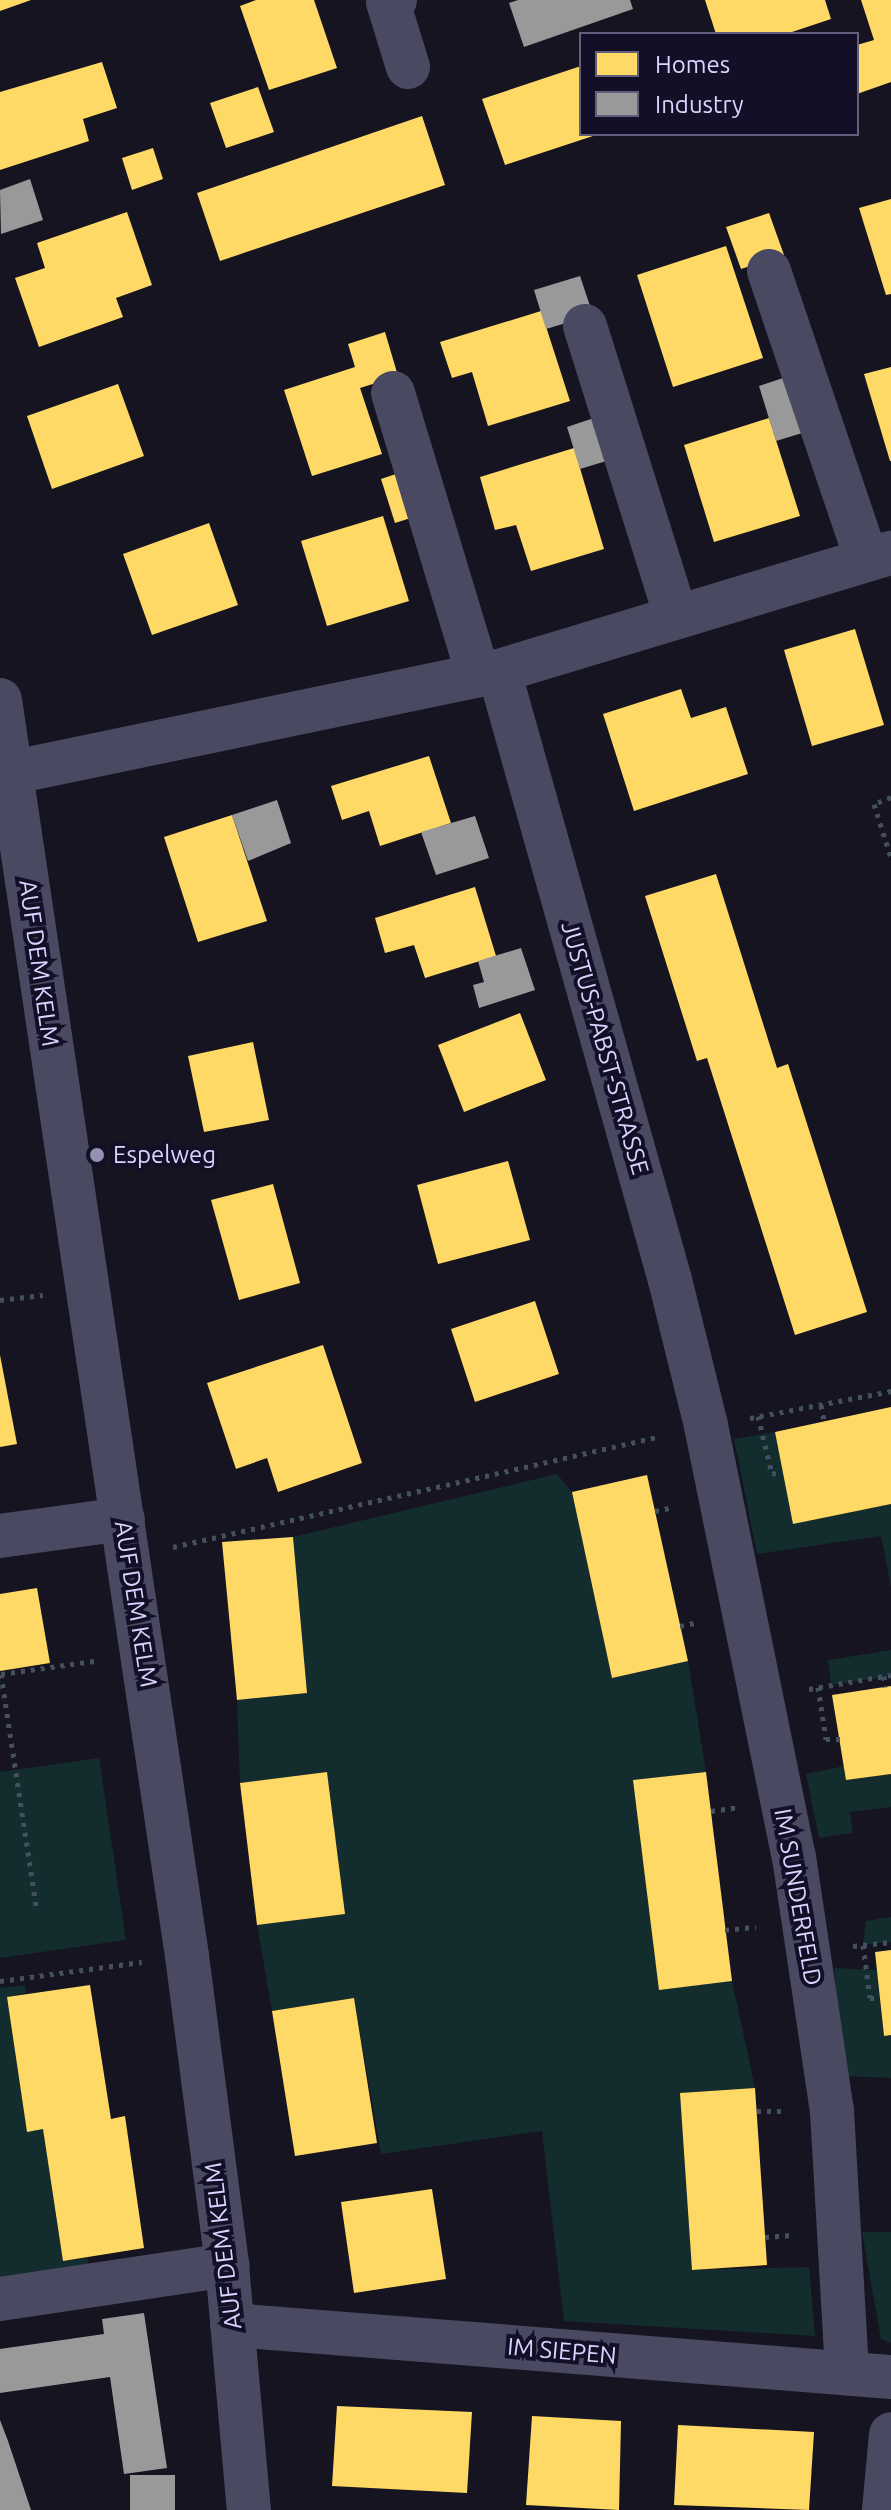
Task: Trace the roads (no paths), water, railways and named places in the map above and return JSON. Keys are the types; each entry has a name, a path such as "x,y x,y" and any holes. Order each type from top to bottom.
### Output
{"street":[{"path":"390,1 408,67"},
{"path":"7,774 489,673 879,556 769,271"},
{"path":"585,326 676,616"},
{"name":"JUSTUS-PABST-STRASSE","path":"393,393 489,673 666,1265 706,1426"},
{"name":"AUF DEM KELM","path":"0,700 7,774 144,1654 187,1956 227,2265 249,2510"},
{"name":"IM SUNDERFELD","path":"706,1426 794,1857 832,2111 847,2374"},
{"path":"0,1536 125,1538"},
{"path":"0,2299 227,2265"},
{"name":"IM SIEPEN","path":"232,2325 891,2377"},
{"path":"884,2510 891,2434"}],"place":[{"name":"Espelweg","path":"97,1155"}]}
